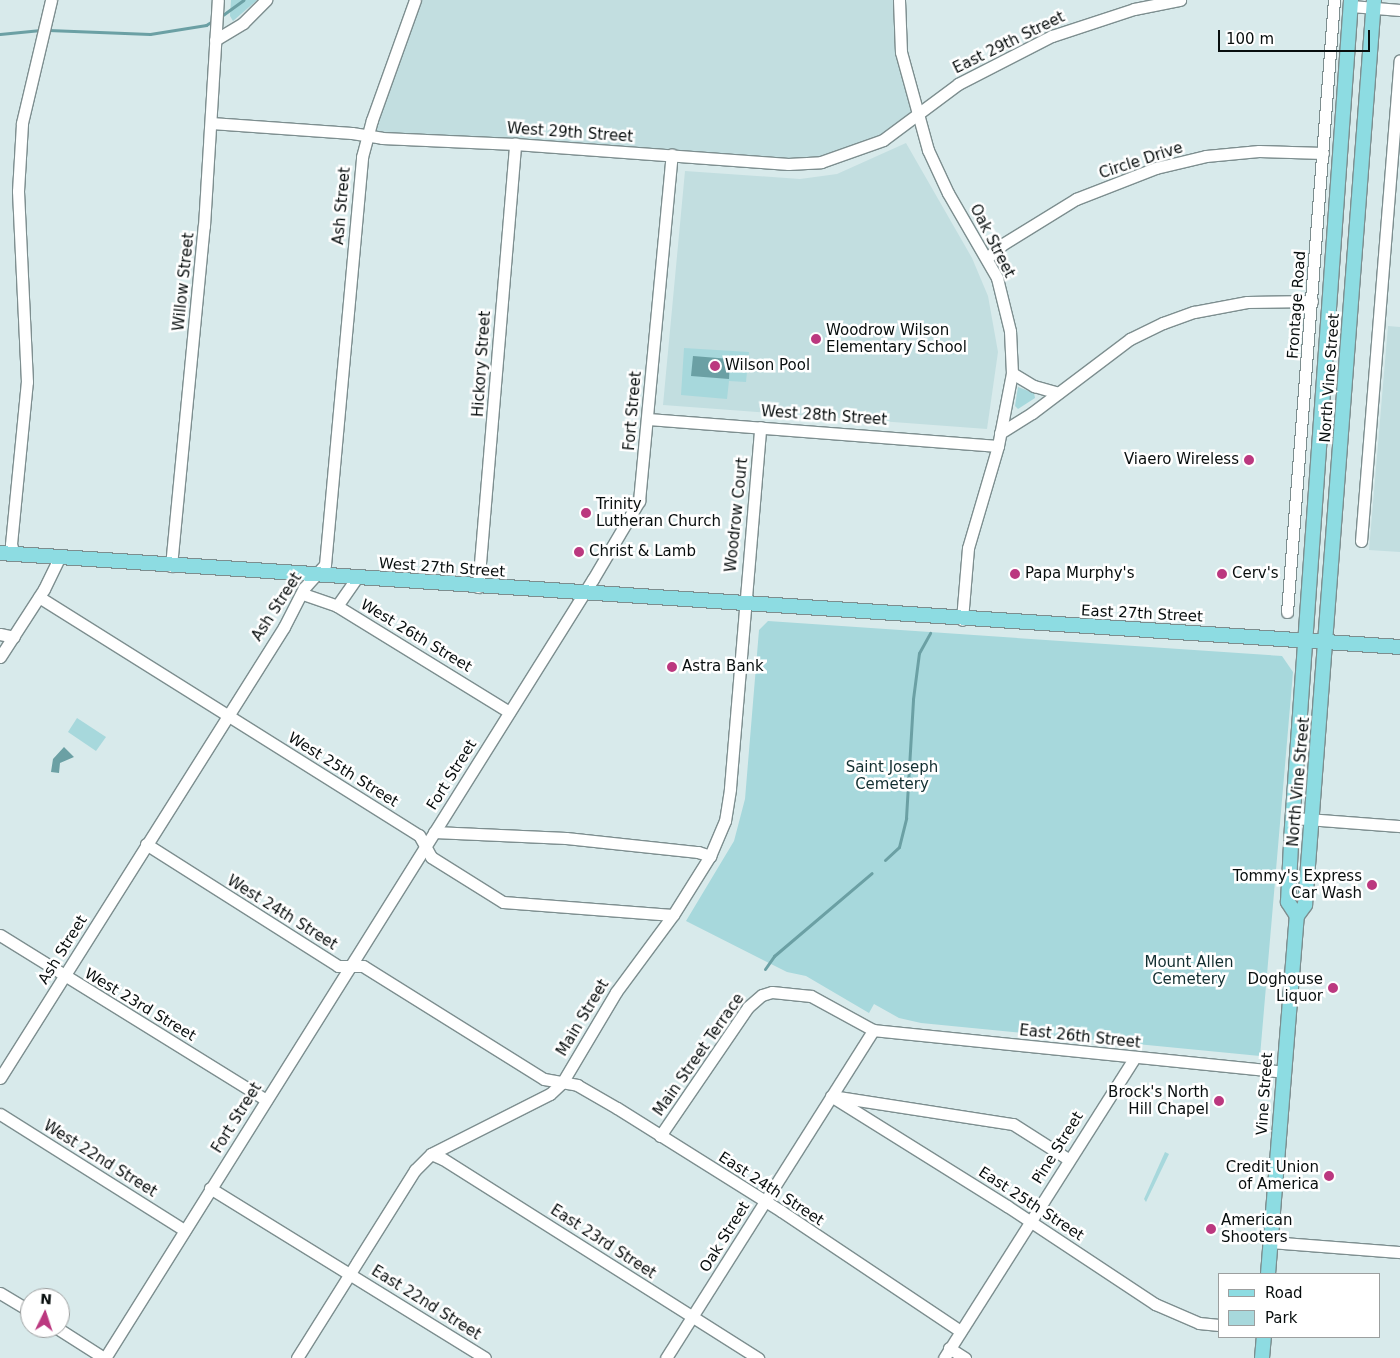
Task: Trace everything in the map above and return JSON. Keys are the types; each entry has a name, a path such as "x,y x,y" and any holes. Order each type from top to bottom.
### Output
{"main road":[{"name":"North Vine Street","path":"1351,3 1288,902 1297,916 1305,905 1374,4"},
{"name":"West 27th Street","path":"7,554 882,614"},
{"name":"East 27th Street","path":"882,614 1400,647"},
{"name":"Vine Street","path":"1268,1273 1269,1242 1297,916"},
{"path":"1262,1358 1264,1338"}],"street":[{"path":"7,554 11,544 27,382 18,191 22,123 50,0"},
{"path":"215,36 243,23 266,0"},
{"name":"Ash Street","path":"0,1078 226,715 303,594 325,565 362,157 415,0"},
{"name":"Oak Street","path":"899,0 901,52 916,115 928,150 948,193 987,258 1002,292 1010,331 1012,373 998,446 968,548 962,620"},
{"name":"East 29th Street","path":"916,115 958,84 1052,36 1134,9 1180,0"},
{"name":"Frontage Road","path":"1287,612 1334,0"},
{"path":"1351,3 1374,4 1400,10"},
{"name":"Willow Street","path":"171,566 204,226 218,5"},
{"path":"1362,541 1400,61"},
{"name":"West 29th Street","path":"211,123 352,133 368,137 515,144 788,164 821,162 883,140 916,115"},
{"name":"Hickory Street","path":"478,587 515,144"},
{"name":"Circle Drive","path":"987,258 1003,244 1076,198 1156,168 1206,156 1259,151 1323,153"},
{"name":"Fort Street","path":"105,1358 348,968 426,847 639,501 672,155"},
{"path":"1000,433 1058,393 1130,339 1163,323 1194,312 1247,302 1312,301"},
{"path":"1012,373 1034,386 1058,393"},
{"name":"West 28th Street","path":"648,419 998,446"},
{"name":"Woodrow Court","path":"744,605 760,427"},
{"path":"0,657 39,597 58,558"},
{"path":"337,606 356,579"},
{"name":"West 26th Street","path":"303,594 337,606 509,712"},
{"name":"West 25th Street","path":"39,597 419,835 432,857 503,902 673,915"},
{"name":"Main Street","path":"303,1356 351,1273 415,1170 430,1154 550,1094 562,1083 616,992 673,915 710,856 725,821 730,788 744,605"},
{"path":"0,634 14,637"},
{"path":"1293,818 1400,826"},
{"path":"434,832 566,838 698,852 710,856"},
{"name":"West 24th Street","path":"146,844 338,966 348,968 363,966 544,1079 562,1083"},
{"name":"West 23rd Street","path":"0,935 266,1100"},
{"name":"Main Street Terrace","path":"660,1136 748,1007 762,995 784,991 803,993 874,1030"},
{"name":"Oak Street","path":"666,1358 874,1030"},
{"name":"East 26th Street","path":"874,1030 1283,1072"},
{"name":"Pine Street","path":"946,1353 1134,1057"},
{"name":"East 24th Street","path":"562,1083 577,1085 765,1201 960,1331"},
{"path":"831,1096 1013,1124 1068,1159"},
{"name":"East 25th Street","path":"831,1096 1155,1304 1199,1323 1218,1325"},
{"name":"West 22nd Street","path":"0,1114 184,1230"},
{"name":"East 23rd Street","path":"430,1154 443,1159 758,1358"},
{"path":"210,1188 351,1273"},
{"path":"1269,1242 1400,1252"},
{"name":"East 22nd Street","path":"351,1273 485,1358"},
{"path":"0,1293 20,1305"},
{"path":"70,1336 105,1358"},
{"path":"946,1353 965,1358"}],"shaded area":[{"path":"415,0 899,0 901,28 916,115 883,140 821,162 368,137"},
{"path":"906,143 972,258 988,296 998,352 987,429 663,405 685,171 800,179 837,174"},
{"path":"1388,326 1400,327 1400,552 1369,550"},
{"path":"693,356 730,359 729,379 691,376"},
{"path":"64,747 74,757 60,763 59,773 51,772 53,759"}],"green space":[{"path":"231,0 257,0 233,21 230,16"},
{"name":"Wilson Pool","path":"684,348 749,352 746,382 729,381 727,399 681,395"},
{"path":"1018,387 1034,393 1035,398 1018,409 1015,406"},
{"name":"Saint Joseph Cemetery","path":"768,621 1282,656 1293,672 1260,1056 921,1023 899,1018 874,1004 869,1013 806,976 787,972 686,921 734,841 745,799 759,630"},
{"path":"77,718 106,737 96,751 68,732"},
{"path":"1165,1152 1169,1154 1146,1202 1144,1199"}],"waterway":[{"path":"220,17 243,0"},
{"path":"48,30 150,34 206,25 214,20"},
{"path":"0,34 41,30"},
{"path":"885,860 899,847 906,818 913,699 919,653 930,633"},
{"path":"765,969 774,956 872,873"}],"place":[{"name":"Woodrow Wilson Elementary School","path":"816,339"},
{"name":"Wilson Pool","path":"715,366"},
{"name":"Viaero Wireless","path":"1249,460"},
{"name":"Trinity Lutheran Church","path":"586,513"},
{"name":"Christ & Lamb","path":"579,552"},
{"name":"Papa Murphy's","path":"1015,574"},
{"name":"Cerv's","path":"1222,574"},
{"name":"Astra Bank","path":"672,667"},
{"name":"Tommy's Express Car Wash","path":"1372,885"},
{"name":"Doghouse Liquor","path":"1333,988"},
{"name":"Brock's North Hill Chapel","path":"1219,1101"},
{"name":"Credit Union of America","path":"1329,1176"},
{"name":"American Shooters","path":"1211,1229"}],"park label":[{"name":"Mount Allen Cemetery","path":"1189,970"}]}
